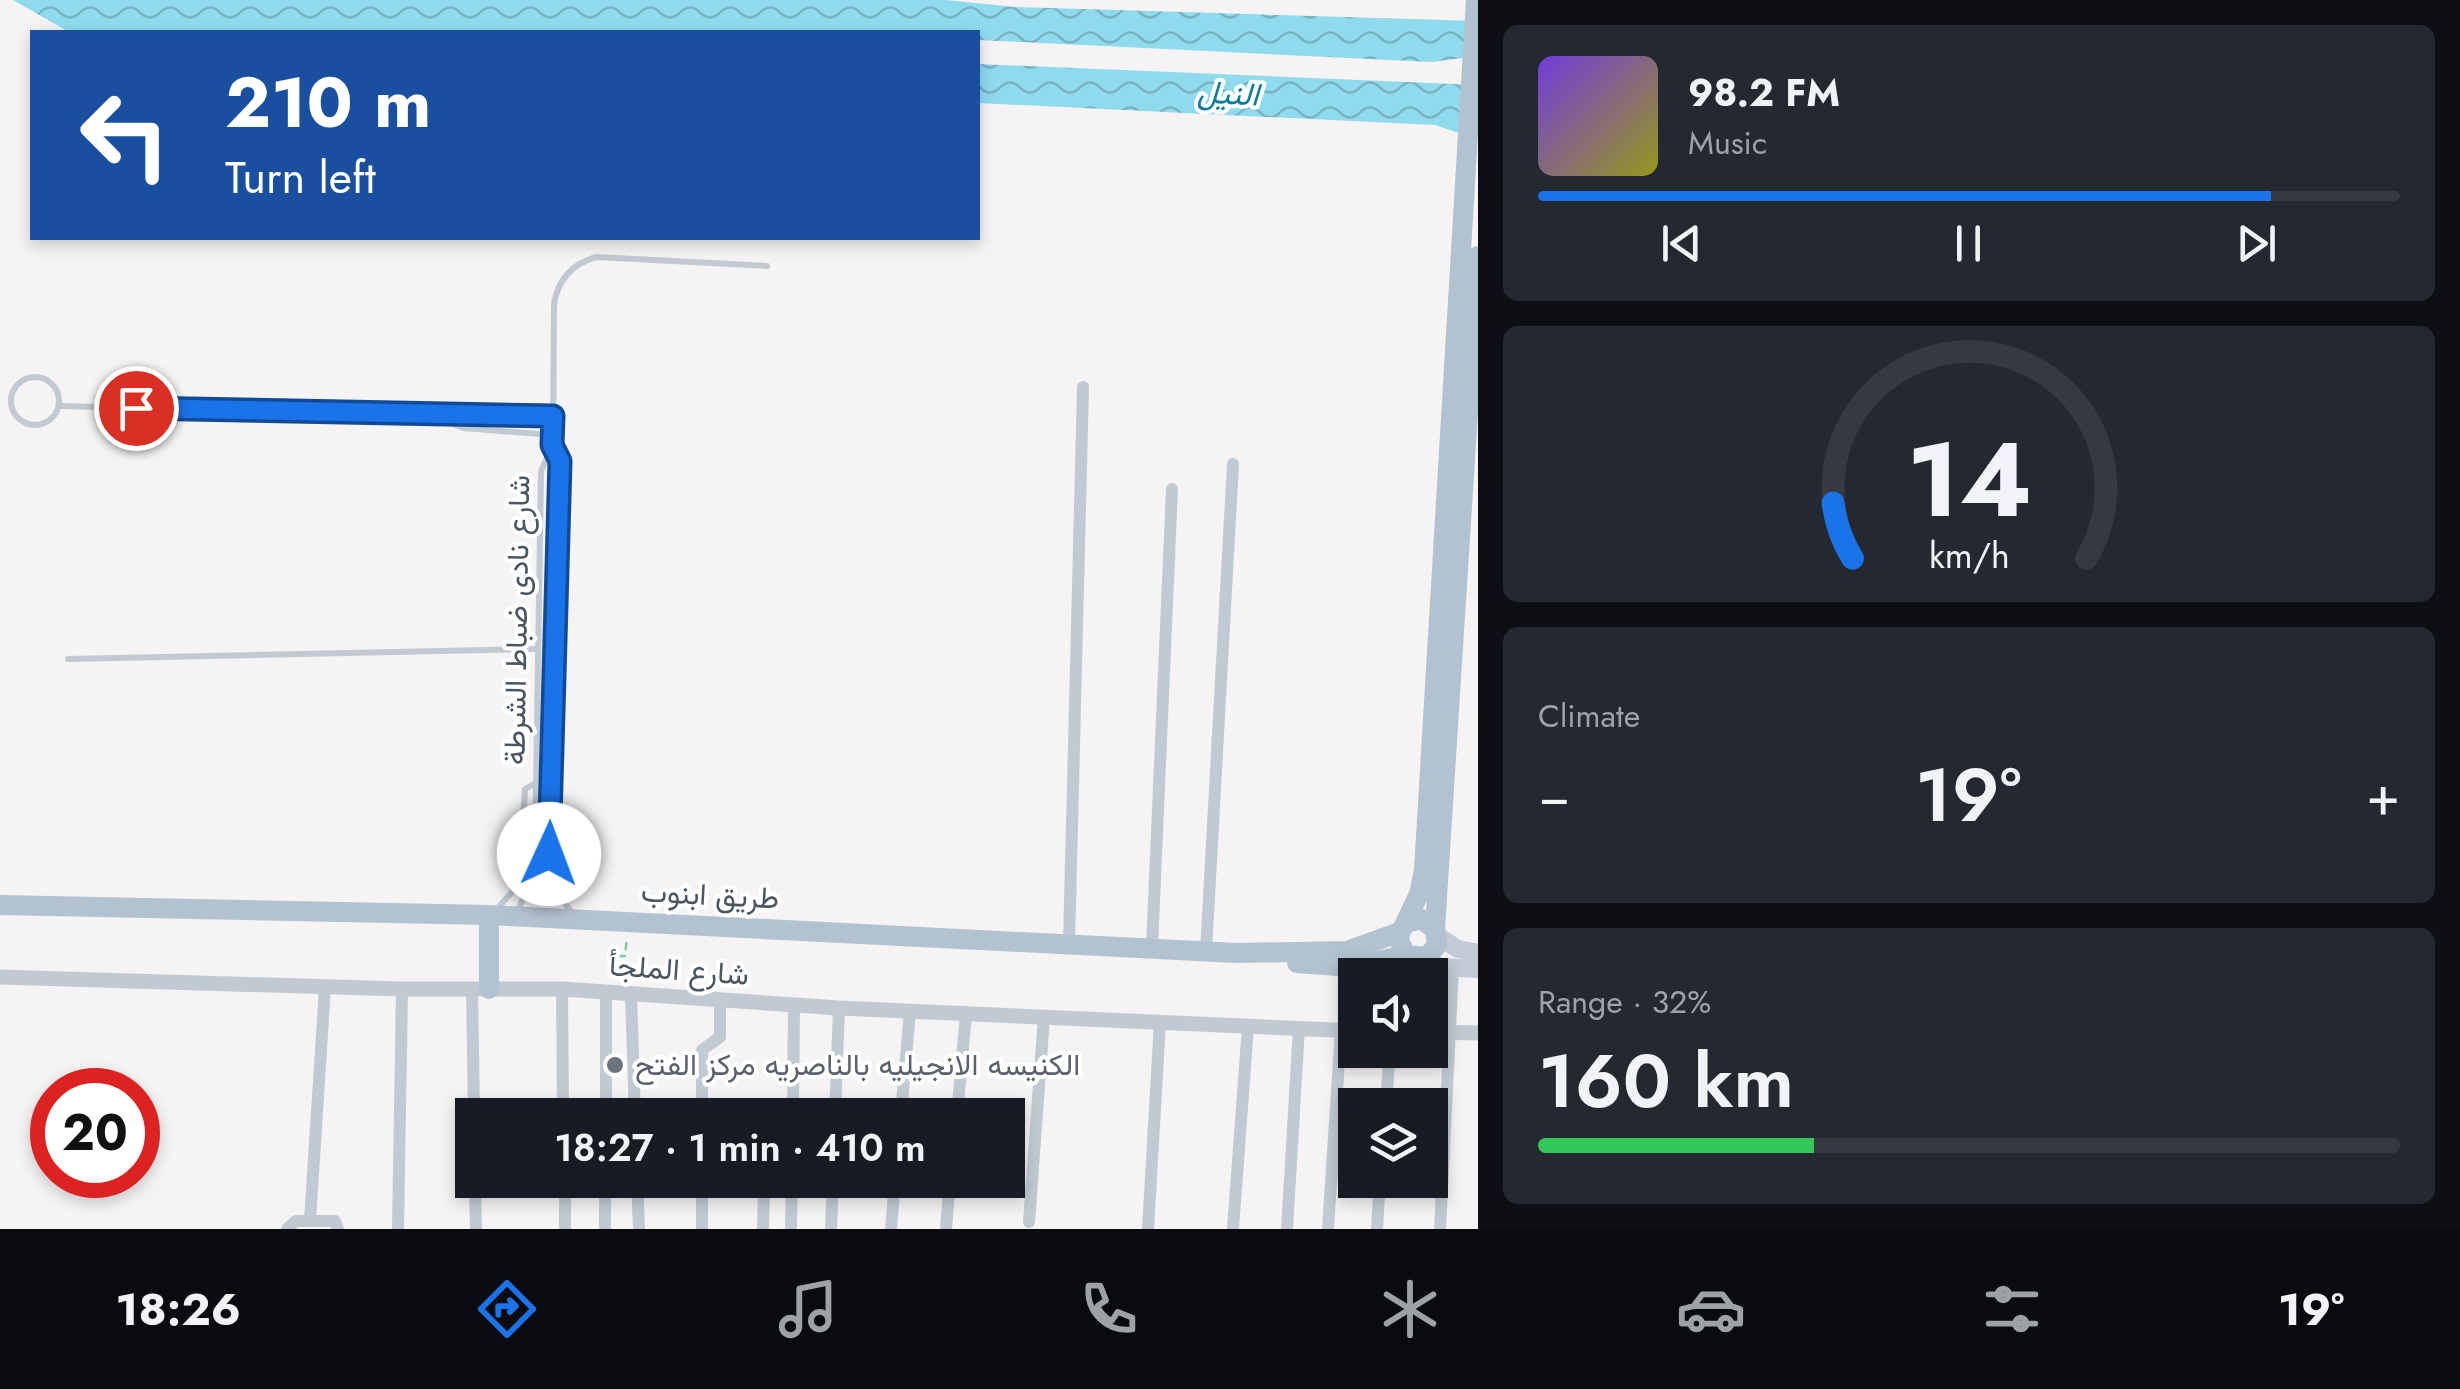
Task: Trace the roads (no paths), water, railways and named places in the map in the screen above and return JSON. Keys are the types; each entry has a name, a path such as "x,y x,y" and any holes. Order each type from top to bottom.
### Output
{"main road":[{"path":"1472,259 1424,870 1399,945 1412,957 1433,952 1437,933 1472,259 1476,0"},
{"name":"طريق ابنوب","path":"0,904 578,918 1152,947 1350,967 1412,957 1478,970"},
{"path":"484,986 490,915"},
{"path":"1404,927 1420,919 1452,946 1478,953"},
{"name":"طريق ابنوب","path":"1236,953 1347,951 1404,927"}],"street":[{"path":"1069,944 1083,387"},
{"path":"1206,951 1233,464"},
{"path":"1152,947 1172,489"},
{"path":"1440,1229 1453,968"},
{"name":"شارع الملجأ","path":"0,977 402,989 610,988 630,995 839,1008 1338,1030"},
{"path":"475,1098 484,986"},
{"path":"310,1221 325,987"},
{"path":"607,1098 610,988"},
{"path":"398,1229 402,989"},
{"path":"562,989 562,1098"},
{"path":"630,995 634,1098"},
{"path":"702,1098 702,1050 720,1037 720,1000"},
{"path":"793,1098 794,1005"},
{"path":"836,1098 839,1008"},
{"path":"902,1098 910,1011"},
{"path":"958,1098 966,1014"},
{"path":"1029,1222 1044,1017"},
{"path":"1148,1229 1160,1022"},
{"path":"1233,1229 1248,1026"},
{"path":"1287,1229 1298,1028"},
{"path":"1451,1032 1478,1032"},
{"path":"1328,1229 1344,1068"},
{"path":"476,1198 476,1229"},
{"path":"564,1198 565,1229"},
{"path":"605,1229 606,1198"},
{"path":"637,1198 638,1229"},
{"path":"702,1198 702,1229"},
{"path":"763,1229 764,1198"},
{"path":"791,1229 792,1198"},
{"path":"831,1229 832,1198"},
{"path":"890,1229 893,1198"},
{"path":"946,1229 949,1198"},
{"path":"1377,1229 1379,1198"},
{"path":"287,1229 296,1221 335,1221 338,1229"}],"lane":[{"name":"شارع نادى ضباط الشرطة","path":"578,918 553,884 550,822 560,461 553,440 554,304 564,276 578,264 596,257 767,266"},
{"path":"40,377 52,383 61,406 54,418 30,424 18,419 10,407 16,384 40,377"},
{"path":"61,406 438,417 465,412 553,416"},
{"path":"438,417 463,428 553,440"},
{"name":"شارع نادى ضباط الشرطة","path":"515,916 531,876 541,471 553,440"},
{"path":"68,659 538,649"},
{"path":"490,915 507,900 517,882 525,789 536,783"},
{"path":"535,822 550,822"}],"water":[{"path":"13,0 946,0 1014,7 1477,21 1478,56 1432,62 980,40 980,30 66,30"},
{"name":"النيل","path":"980,64 1477,85 1477,139 1435,125 980,103"}],"place":[{"name":"الكنيسه الانجيليه بالناصريه مركز الفتح","path":"615,1065"}]}
